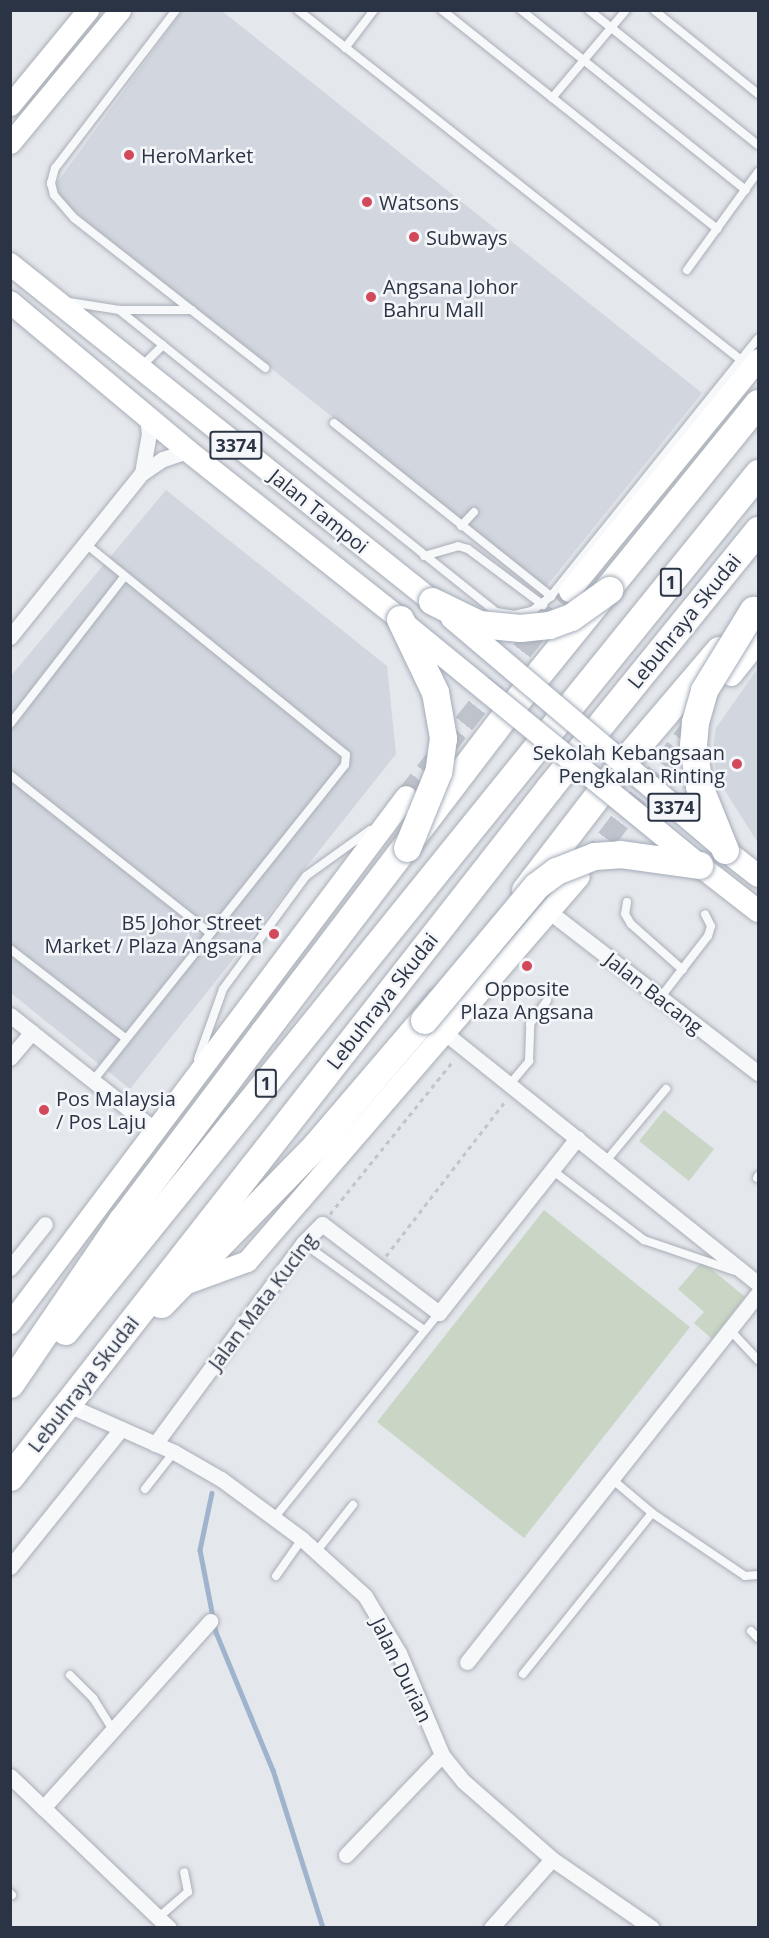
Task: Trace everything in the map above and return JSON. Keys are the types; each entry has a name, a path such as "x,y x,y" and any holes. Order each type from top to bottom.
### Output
{"highway":[{"path":"10,1384 122,1220 510,709 759,403"},
{"name":"Lebuhraya Skudai","path":"10,1398 759,473"},
{"name":"Lebuhraya Skudai","path":"10,1478 549,788 759,530"},
{"path":"425,596 479,624 520,628 549,625 571,617 609,590"},
{"path":"434,1026 621,765 756,607"},
{"path":"725,850 699,786 693,745 695,722 704,690 756,607"},
{"path":"396,616 435,692 442,738 435,782 406,848"},
{"path":"108,1351 182,1286 351,1104 434,1026 536,886 556,871 594,856 620,854 706,870"}],"main road":[{"name":"Jalan Tampoi","path":"10,252 18,270 53,300 425,596 530,684 621,765"},
{"name":"Jalan Tampoi","path":"10,302 188,451 396,616 604,788"},
{"name":"3374","path":"621,765 759,876"},
{"name":"3374","path":"604,788 759,911"}],"street":[{"path":"15,93 88,10"},
{"path":"10,143 120,10"},
{"path":"560,593 750,360"},
{"path":"142,472 149,434 147,417"},
{"path":"10,637 87,545 142,472 163,459 188,451"},
{"path":"730,675 759,641"},
{"path":"10,1323 406,796"},
{"path":"182,1286 207,1273 247,1261 434,1026 550,913 579,876"},
{"name":"Jalan Bacang","path":"550,913 759,1073"},
{"path":"10,1015 155,1130"},
{"path":"434,1026 759,1284"},
{"path":"10,1058 32,1032"},
{"path":"440,1313 577,1138"},
{"path":"10,1268 45,1224"},
{"name":"Jalan Mata Kucing","path":"155,1444 303,1243 322,1224 440,1313"},
{"path":"467,1662 759,1293"},
{"name":"Jalan Durian","path":"68,1405 174,1452 275,1517 302,1539 365,1596 399,1653 442,1755 463,1781 552,1859 652,1928"},
{"path":"10,1567 121,1429"},
{"path":"43,1808 210,1621"},
{"path":"346,1855 442,1755"},
{"path":"10,1776 164,1922"},
{"path":"492,1928 552,1859"}],"lane":[{"path":"176,10 55,168 51,183 59,204 265,368"},
{"path":"298,10 750,360 759,339"},
{"path":"345,48 374,10"},
{"path":"442,10 717,229"},
{"path":"521,10 746,190"},
{"path":"589,10 759,144"},
{"path":"552,98 626,10"},
{"path":"654,10 759,94"},
{"path":"687,270 759,172"},
{"path":"53,300 119,310 193,310"},
{"path":"119,310 495,612 514,615 543,605 560,593 461,526 334,423"},
{"path":"140,368 163,345"},
{"path":"461,526 474,512"},
{"path":"87,545 346,754 345,765 209,932 93,1081"},
{"path":"424,556 458,546 468,549 543,605"},
{"path":"10,723 124,577"},
{"path":"10,775 209,932"},
{"path":"189,1083 223,989 306,876 392,814"},
{"path":"627,902 625,914 630,924 683,970"},
{"path":"660,998 708,936 711,926 705,914"},
{"path":"10,949 125,1038"},
{"path":"512,1087 529,1061 530,1024 547,1001"},
{"path":"606,1161 666,1089"},
{"path":"552,1170 644,1240 691,1259 746,1274"},
{"path":"303,1243 424,1330"},
{"path":"275,1517 440,1313"},
{"path":"730,1330 759,1360"},
{"path":"146,1489 174,1452"},
{"path":"613,1480 652,1512 745,1576 759,1575"},
{"path":"316,1552 352,1505"},
{"path":"523,1674 652,1512"},
{"path":"276,1576 302,1539"},
{"path":"751,1631 759,1638"},
{"path":"70,1676 93,1698 113,1730"},
{"path":"164,1922 188,1892 184,1872"}],"path":[{"path":"322,1224 464,1048"},
{"path":"378,1267 512,1087"}],"shaded area":[{"name":"Angsana Johor Bahru Mall","path":"182,11 222,11 702,393 546,587 62,202 56,184"},
{"path":"166,490 387,666 396,754 130,1089 11,993 11,676"},
{"name":"Sekolah Kebangsaan Pengkalan Rinting","path":"758,668 758,843 717,778 713,749 716,728"}],"green space":[{"path":"664,1110 714,1149 689,1181 639,1141"},
{"path":"544,1210 690,1327 524,1538 377,1422"},
{"path":"702,1261 745,1297 712,1339 694,1323 704,1312 678,1289"}],"waterway":[{"path":"212,1493 200,1550 216,1632 273,1770 323,1928"}],"tunnel":[{"path":"406,796 569,591"},
{"path":"588,863 696,721"}],"place":[{"name":"HeroMarket","path":"129,155"},
{"name":"Watsons","path":"367,202"},
{"name":"Subways","path":"414,237"},
{"name":"Angsana Johor Bahru Mall","path":"371,297"},
{"name":"Sekolah Kebangsaan Pengkalan Rinting","path":"737,764"},
{"name":"B5 Johor Street Market / Plaza Angsana","path":"274,934"},
{"name":"Opposite Plaza Angsana","path":"527,966"},
{"name":"Pos Malaysia / Pos Laju","path":"44,1110"}]}
